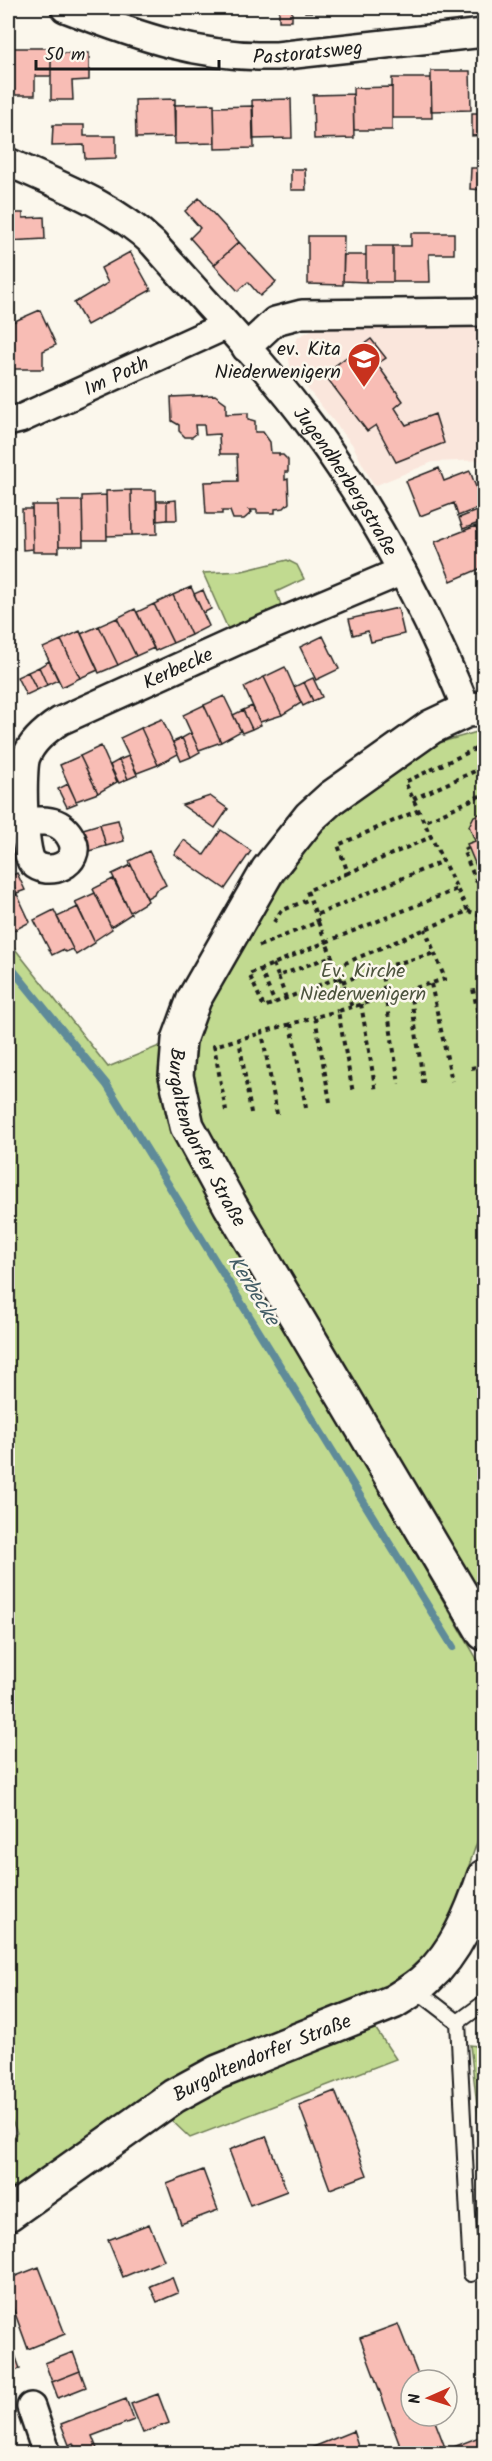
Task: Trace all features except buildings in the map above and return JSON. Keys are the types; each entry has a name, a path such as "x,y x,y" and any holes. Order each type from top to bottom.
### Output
{"main road":[{"name":"Burgaltendorfer Straße","path":"476,709 431,727 331,798 310,817 268,870 194,999 179,1040 176,1076 187,1126 230,1205 484,1633"},
{"name":"Burgaltendorfer Straße","path":"8,2214 174,2096 218,2072 393,2002 415,1988 440,1964 459,1936 472,1910 484,1877"}],"street":[{"name":"Pastoratsweg","path":"65,8 148,39 213,53 247,57 277,56 484,33"},
{"name":"Jugendherbergstraße","path":"8,162 116,213 137,228 246,348 325,446 361,498 476,709"},
{"path":"246,348 275,321 302,314 484,312"},
{"name":"Im Poth","path":"8,422 20,419 225,326"},
{"name":"Kerbecke","path":"25,821 22,773 24,763 39,737 60,721 243,638 402,571"},
{"path":"31,2407 48,2454"}],"lane":[{"path":"415,1988 458,2022 471,2274"},
{"path":"458,2022 484,2003"}],"path":[{"path":"468,911 405,782 484,745"},
{"path":"413,800 484,767"},
{"path":"424,822 484,794"},
{"path":"348,873 338,845 419,810"},
{"path":"352,1006 307,891 431,837"},
{"path":"468,848 463,850 484,899"},
{"path":"316,915 443,861"},
{"path":"435,954 341,980 264,1007 249,974 458,889"},
{"path":"272,925 281,911 310,899"},
{"path":"336,967 468,911 484,916"},
{"path":"259,946 318,922"},
{"path":"226,1111 214,1046 446,980 425,929"},
{"path":"278,976 332,956"},
{"path":"273,964 286,998"},
{"path":"381,968 399,1084"},
{"path":"260,969 274,1003"},
{"path":"431,984 452,1082"},
{"path":"484,987 473,990 477,1013 483,1028 484,1058"},
{"path":"411,990 424,1088"},
{"path":"362,1004 376,1092"},
{"path":"338,1011 353,1093"},
{"path":"477,1013 484,1012"},
{"path":"315,1017 330,1102"},
{"path":"291,1024 306,1108"},
{"path":"262,1032 277,1114"},
{"path":"239,1039 251,1113"},
{"path":"471,1068 484,1066"}],"shaded area":[{"path":"484,325 484,460 433,462 374,486 352,444 290,367 288,352 298,337 319,326"}],"green space":[{"path":"287,560 297,565 304,579 276,592 283,610 253,624 250,619 228,629 203,573 242,571"},
{"name":"Ev. Kirche Niederwenigern","path":"484,730 484,1604 203,1132 193,1076 196,1043 216,988 271,898 324,826 431,745"},
{"path":"8,940 108,1067 159,1046 173,1131 484,1671 484,1822 452,1915 433,1951 406,1976 357,2001 396,2059 190,2138 148,2098 8,2205 8,2140 17,2133 8,2111"},
{"path":"470,2045 484,2047 484,2166"}],"waterway":[{"name":"Kerbecke","path":"8,964 107,1085 453,1647"}],"place":[{"name":"ev. Kita Niederwenigern","path":"364,388"}]}
